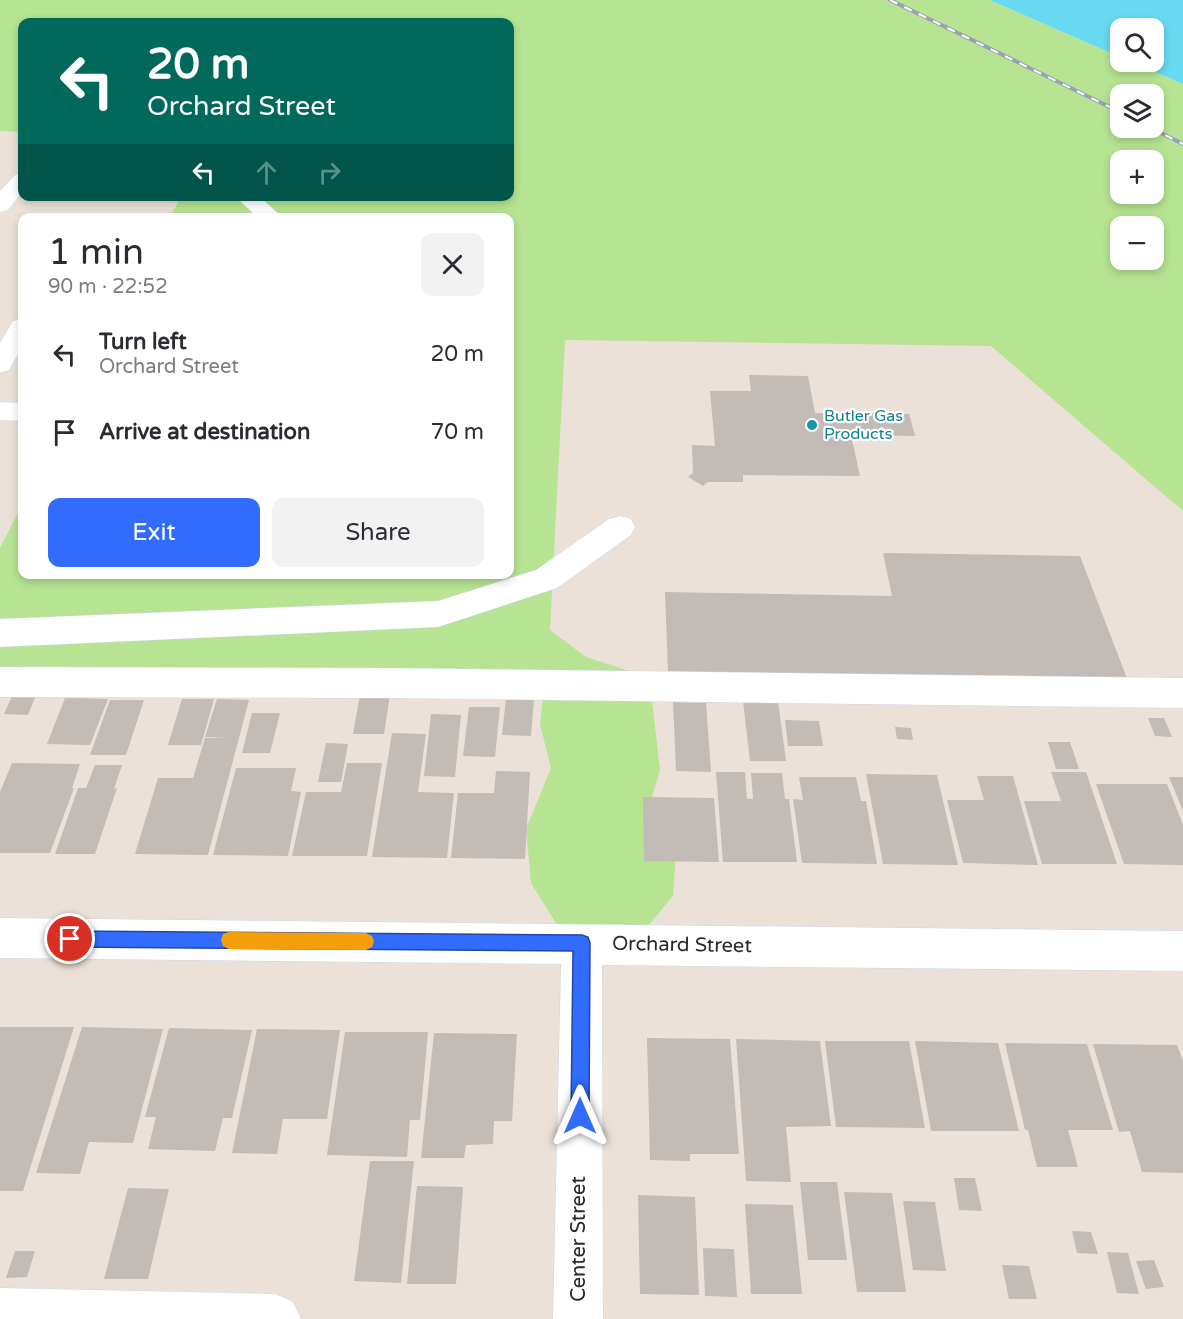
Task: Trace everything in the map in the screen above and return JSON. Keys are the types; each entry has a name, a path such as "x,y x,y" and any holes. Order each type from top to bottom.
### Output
{"street":[{"path":"0,206 18,185"},
{"path":"251,201 266,213"},
{"path":"0,364 18,334"},
{"path":"0,411 18,412"},
{"path":"0,633 438,614 546,579 620,527"},
{"path":"0,682 396,683 1183,693"},
{"name":"Orchard Street","path":"0,938 1183,951"},
{"name":"Center Street","path":"578,1319 582,943"},
{"path":"0,1313 276,1319"}],"green space":[{"path":"0,0 990,0 1110,53 1110,72 1155,72 1183,84 1183,511 991,346 565,340 550,630 586,657 626,670 652,701 660,770 652,796 677,838 673,896 638,938 564,936 531,883 526,829 551,768 540,724 543,698 0,682 0,548 18,513 18,579 514,579 514,213 172,213 179,201 514,201 514,18 18,18 18,132 0,131"}],"water":[{"path":"990,0 1183,0 1183,84 1155,72 1164,72 1164,18 1110,18 1110,53"}],"building":[{"name":"Butler Gas Products","path":"749,375 808,376 815,413 909,414 915,436 851,435 860,476 743,475 743,482 708,482 703,486 688,477 693,473 692,445 715,446 710,391 751,391"},
{"path":"883,553 1080,556 1128,681 668,673 665,592 892,596"},
{"path":"13,694 36,695 28,715 4,714"},
{"path":"360,695 390,695 384,734 353,734"},
{"path":"65,698 108,699 90,745 47,744"},
{"path":"506,698 534,699 531,736 502,735"},
{"path":"182,699 214,699 201,745 168,745"},
{"path":"217,699 249,700 208,855 135,854 158,778 193,778 205,738 227,738 205,737"},
{"path":"110,700 144,700 126,755 90,755"},
{"path":"743,701 778,701 786,761 750,761"},
{"path":"673,702 706,703 711,772 676,771"},
{"path":"469,707 500,707 495,757 463,756"},
{"path":"252,713 280,713 270,753 242,753"},
{"path":"431,714 461,715 455,777 424,776"},
{"path":"1148,718 1164,718 1172,737 1155,736"},
{"path":"785,720 819,721 823,746 788,746"},
{"path":"895,727 911,728 913,740 897,739"},
{"path":"392,733 426,734 418,792 454,793 447,858 372,857"},
{"path":"1048,742 1070,742 1079,769 1056,769"},
{"path":"326,743 348,744 341,782 318,782"},
{"path":"12,763 80,764 72,788 74,788 50,853 0,853 0,792"},
{"path":"347,763 382,763 367,856 292,856 306,792 341,792"},
{"path":"95,765 122,765 114,789 117,788 95,854 55,854 78,788 86,788"},
{"path":"236,768 296,768 291,791 301,792 288,856 213,855"},
{"path":"496,771 530,772 525,859 451,858 458,793 494,793"},
{"path":"716,772 745,772 747,799 753,799 751,773 782,773 785,799 789,799 797,862 723,862"},
{"path":"1051,772 1086,772 1117,864 1042,864 1024,801 1061,801"},
{"path":"866,774 937,775 958,865 883,864"},
{"path":"977,776 1013,776 1038,865 963,863 947,800 984,800"},
{"path":"799,777 856,777 861,801 866,801 877,864 802,863 793,799 803,800"},
{"path":"1169,777 1183,777 1183,811"},
{"path":"1096,784 1167,784 1183,825 1183,865 1124,864"},
{"path":"643,797 714,798 719,862 644,861"},
{"path":"0,1027 74,1027 23,1191 0,1191"},
{"path":"82,1027 163,1029 133,1143 89,1142 80,1174 36,1173"},
{"path":"169,1028 252,1030 232,1118 223,1118 215,1151 148,1149 156,1117 145,1117"},
{"path":"257,1029 340,1030 327,1119 283,1119 277,1154 232,1153"},
{"path":"345,1032 428,1032 420,1120 410,1120 407,1157 327,1155"},
{"path":"434,1033 517,1034 512,1121 494,1121 493,1144 466,1145 464,1158 421,1158"},
{"path":"647,1038 730,1039 739,1154 690,1154 690,1161 650,1160"},
{"path":"736,1039 820,1041 831,1126 786,1127 791,1182 746,1181"},
{"path":"825,1041 909,1041 925,1128 836,1127"},
{"path":"915,1041 998,1043 1019,1131 931,1131"},
{"path":"1005,1043 1087,1044 1113,1130 1068,1130 1078,1167 1037,1167 1028,1130 1025,1130"},
{"path":"1093,1044 1177,1045 1183,1061 1183,1173 1142,1172 1130,1131 1119,1132"},
{"path":"370,1161 414,1161 401,1283 354,1281"},
{"path":"954,1178 975,1178 982,1211 959,1210"},
{"path":"800,1182 837,1182 847,1260 808,1260"},
{"path":"417,1186 463,1187 456,1284 407,1284"},
{"path":"128,1188 169,1189 148,1279 104,1279"},
{"path":"844,1192 892,1193 906,1292 857,1292"},
{"path":"638,1195 695,1197 699,1295 640,1294"},
{"path":"903,1201 935,1202 946,1271 913,1270"},
{"path":"745,1204 793,1205 802,1294 751,1294"},
{"path":"1072,1231 1091,1232 1098,1254 1077,1253"},
{"path":"703,1248 734,1249 737,1297 705,1296"},
{"path":"15,1251 35,1251 27,1277 6,1278"},
{"path":"1107,1252 1128,1253 1139,1294 1117,1293"},
{"path":"1154,1260 1164,1287 1146,1289 1136,1261"},
{"path":"1002,1265 1029,1266 1037,1299 1009,1299"}],"railway":[{"path":"890,0 1110,107"},
{"path":"1164,134 1183,144"}],"slow traffic":[{"path":"229,940 366,941"}],"place":[{"name":"Butler Gas Products","path":"812,425"}],"route":[{"path":"70,939 582,943 580,1116"}]}
